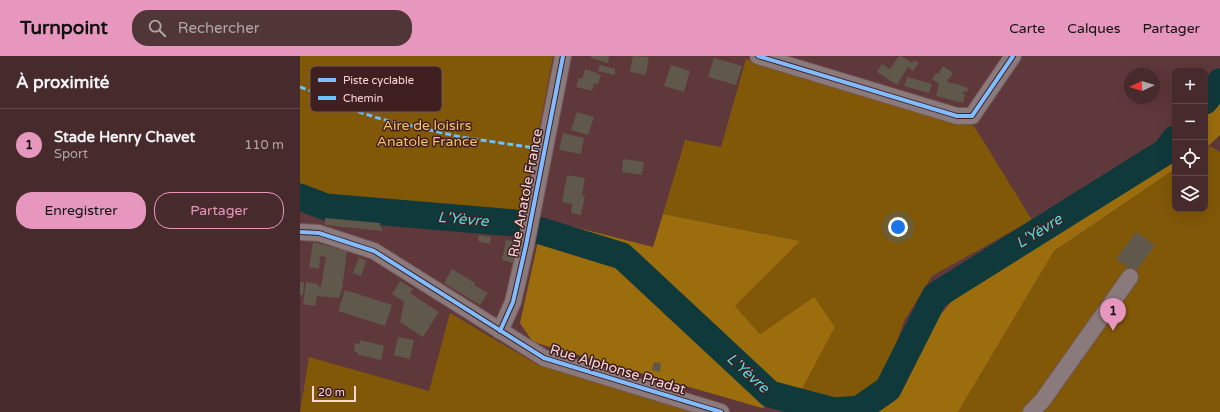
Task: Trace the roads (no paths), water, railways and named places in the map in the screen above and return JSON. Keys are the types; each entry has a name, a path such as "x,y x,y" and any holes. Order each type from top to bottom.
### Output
{"street":[{"name":"Rue Anatole France","path":"500,331 514,302 564,56"},
{"path":"758,56 957,116 972,116 1013,56"},
{"name":"Rue Alphonse Pradat","path":"300,232 319,234 374,251 544,358 721,412"},
{"path":"1031,412 1042,401 1130,277"}],"waterway":[{"name":"L'Yèvre","path":"1208,97 1220,82"},
{"name":"L'Yèvre","path":"300,197 326,207 515,223 622,256 770,394 834,411 859,409 888,389 935,296 1165,152 1174,140"}],"place":[{"name":"Stade Henry Chavet","path":"1113,331"}],"park label":[{"name":"Aire de loisirs Anatole France","path":"427,134"}]}
